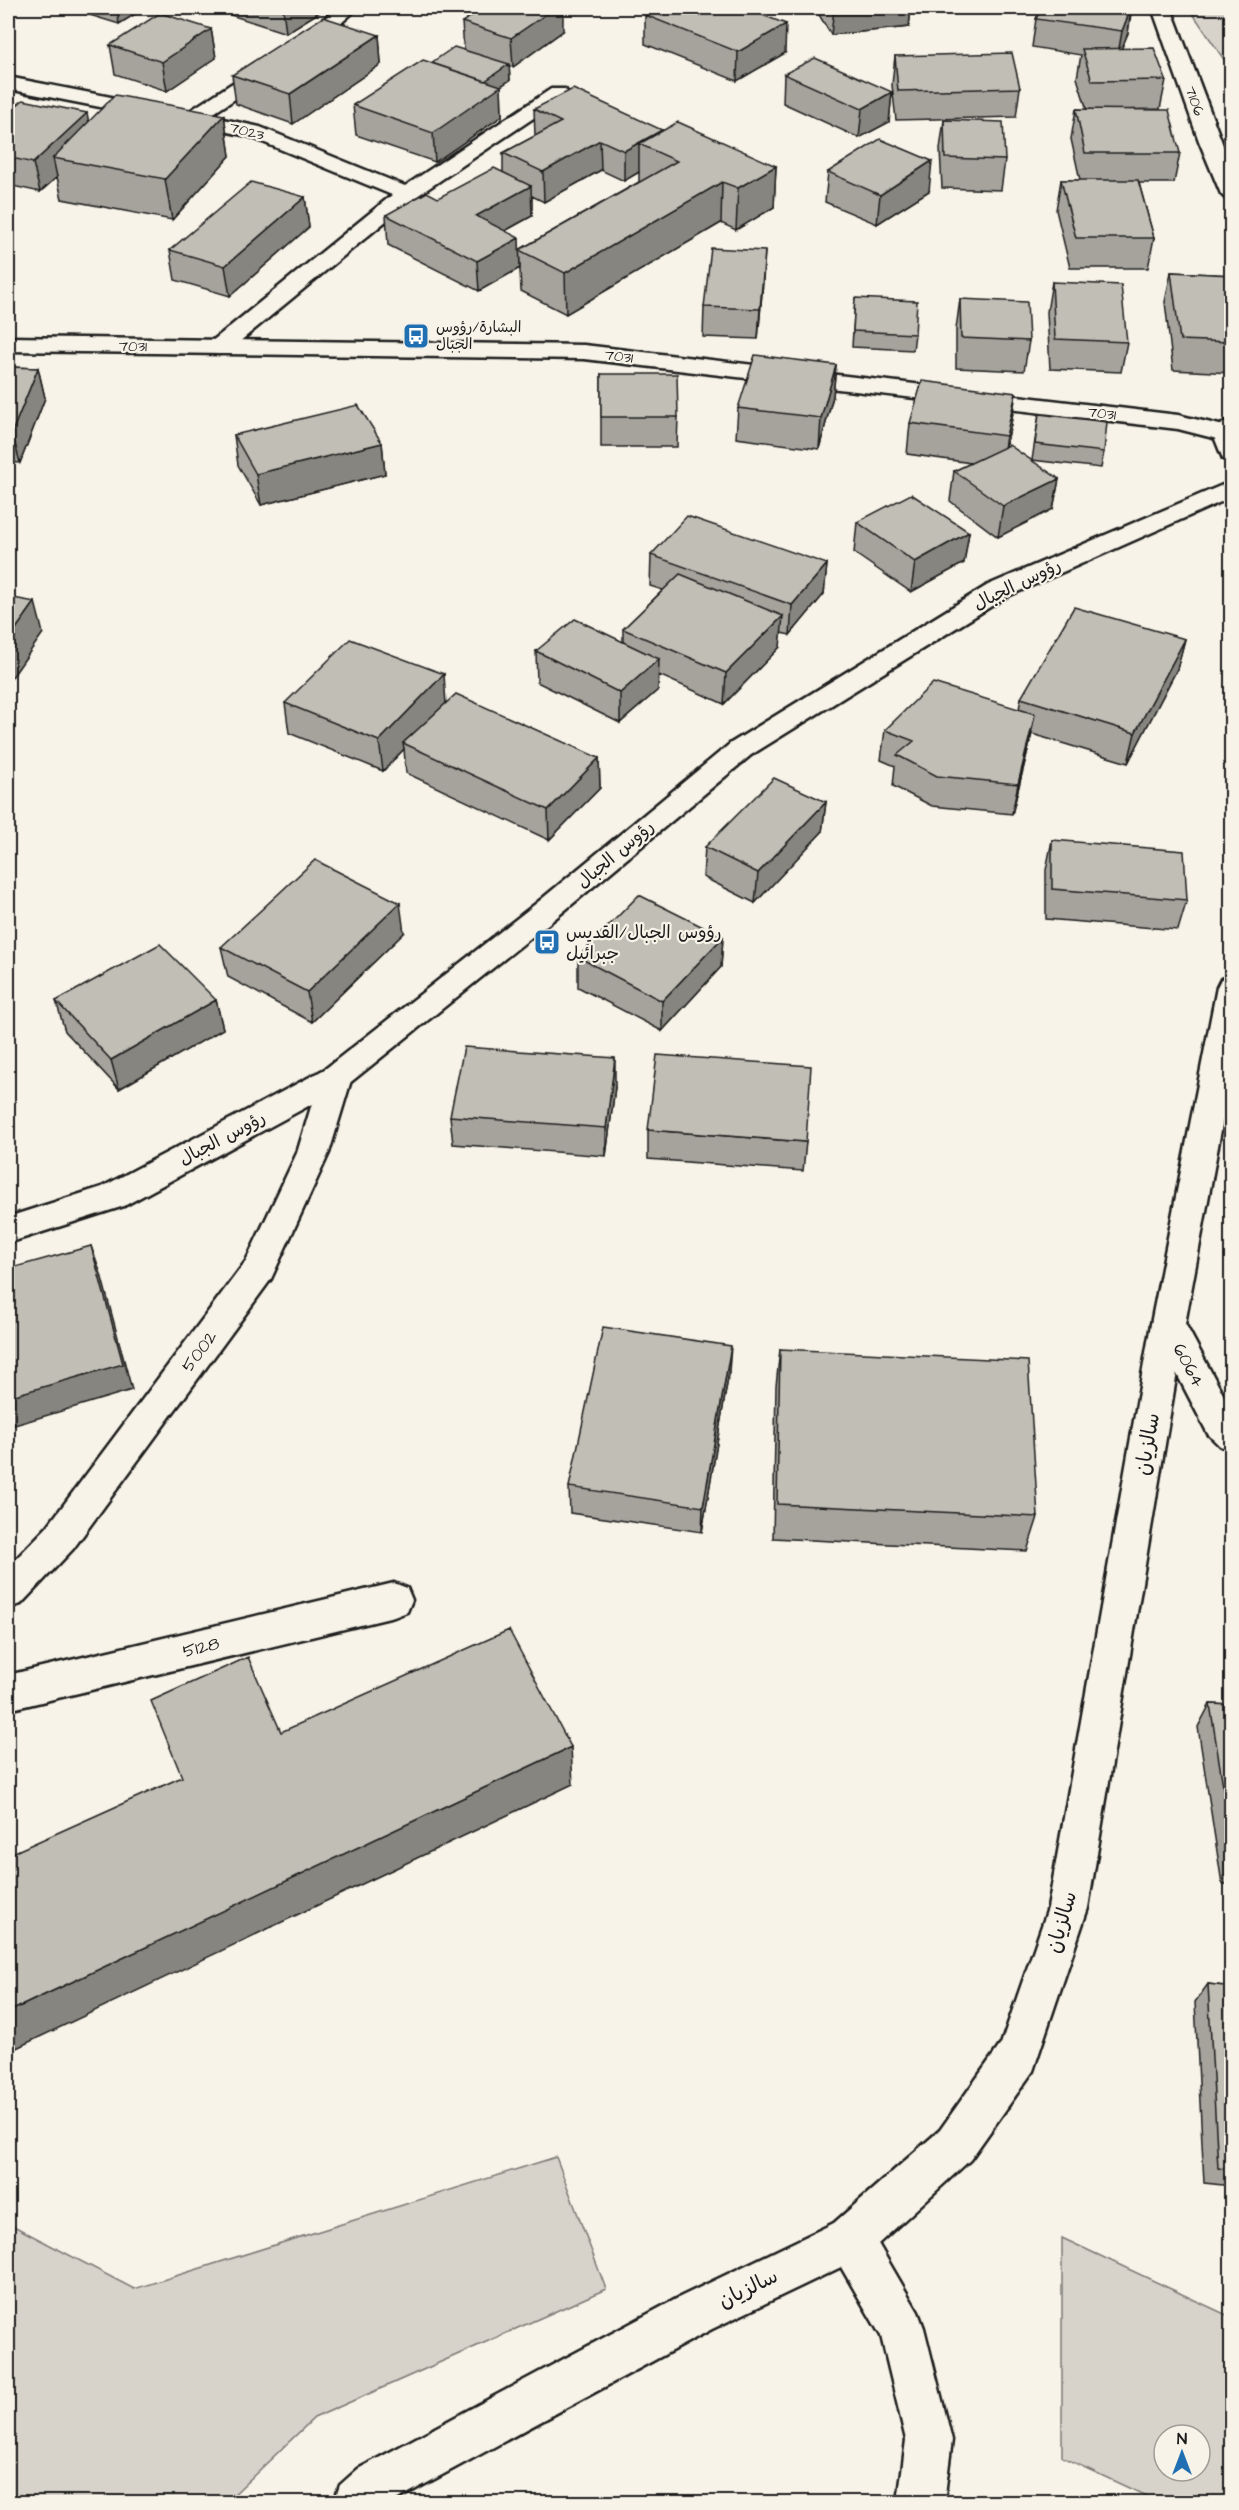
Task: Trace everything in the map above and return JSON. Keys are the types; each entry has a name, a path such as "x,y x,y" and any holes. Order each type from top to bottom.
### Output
{"street":[{"path":"191,118 306,44 348,8"},
{"name":"7106","path":"1161,8 1209,141 1232,194"},
{"name":"7023","path":"8,83 253,131 407,194"},
{"path":"219,347 407,194 558,93"},
{"name":"7031","path":"8,344 584,351 1178,422 1229,438"},
{"name":"رؤوس الجبال","path":"8,1230 113,1197 336,1077 548,909 741,749 997,591 1232,489"},
{"name":"سالزيان","path":"357,2502 375,2486 696,2313 850,2240 956,2145 1018,2056 1068,1908 1168,1323 1232,987"},
{"name":"5002","path":"8,1592 60,1538 259,1269 313,1153 336,1077"},
{"name":"6064","path":"1168,1323 1220,1423 1232,1435"},
{"path":"8,1556 60,1538"},
{"name":"5128","path":"8,1693 394,1600"},
{"path":"850,2240 902,2328 929,2440 921,2502"}],"shaded area":[{"path":"1189,8 1231,8 1231,70"},
{"path":"556,2157 606,2289 314,2418 226,2502 8,2502 8,2223 134,2289"},
{"path":"1062,2238 1231,2317 1231,2502 1159,2502 1062,2457"}],"building":[{"path":"484,8 555,8 511,38 462,22"},
{"path":"659,8 744,8 786,24 738,52 645,15"},
{"path":"1041,8 1131,8 1122,31 1036,19"},
{"path":"160,13 211,29 162,62 110,45"},
{"path":"323,17 379,35 290,94 232,75"},
{"path":"454,47 509,64 485,81 431,63"},
{"path":"1154,48 1166,80 1092,81 1082,49"},
{"path":"1012,53 1020,88 898,91 895,56"},
{"path":"815,58 892,92 862,109 784,74"},
{"path":"423,60 501,86 433,133 353,105"},
{"path":"573,89 662,130 624,151 600,140 543,172 503,153 561,122 534,109"},
{"path":"115,95 224,115 165,179 53,158"},
{"path":"23,100 87,113 33,163 8,157 8,113"},
{"path":"1076,109 1169,110 1180,153 1085,153"},
{"path":"944,120 1003,122 1005,160 945,158"},
{"path":"678,122 776,166 738,188 722,182 565,273 519,250 677,161 639,144"},
{"path":"880,139 932,161 880,195 828,172"},
{"path":"494,168 531,186 476,216 519,238 477,261 386,215 427,192 438,198"},
{"path":"1061,180 1138,180 1154,238 1076,238"},
{"path":"251,182 305,197 225,266 170,250"},
{"path":"711,248 765,251 760,309 704,307"},
{"path":"1171,272 1232,275 1232,342 1180,340"},
{"path":"1052,282 1121,285 1127,342 1055,339"},
{"path":"855,298 917,301 915,334 853,331"},
{"path":"960,299 1027,302 1029,341 961,338"},
{"path":"755,355 836,365 821,418 738,408"},
{"path":"8,367 38,368 12,432 8,432"},
{"path":"601,374 677,374 678,417 601,417"},
{"path":"922,381 1016,393 1006,436 910,423"},
{"path":"358,405 382,443 256,474 234,435"},
{"path":"1039,414 1107,422 1104,452 1035,444"},
{"path":"1009,445 1059,479 1003,506 954,471"},
{"path":"911,494 969,532 915,562 857,522"},
{"path":"687,516 827,564 792,605 651,555"},
{"path":"680,574 783,616 726,673 623,629"},
{"path":"8,597 35,602 8,640"},
{"path":"1074,607 1185,639 1135,733 1021,698"},
{"path":"575,619 659,659 620,693 536,651"},
{"path":"350,639 444,674 379,741 285,703"},
{"path":"933,683 1035,714 1018,784 937,776 897,755 914,741 885,730"},
{"path":"456,694 599,758 548,810 403,743"},
{"path":"774,778 826,802 758,873 705,847"},
{"path":"1052,840 1184,851 1187,900 1052,889"},
{"path":"315,860 400,903 307,992 221,947"},
{"path":"639,895 723,937 662,1001 578,957"},
{"path":"160,944 216,1000 111,1060 56,1001"},
{"path":"464,1047 615,1058 606,1128 450,1116"},
{"path":"657,1055 811,1066 806,1142 648,1130"},
{"path":"91,1246 123,1364 8,1397 8,1269"},
{"path":"603,1327 731,1346 703,1507 569,1487"},
{"path":"780,1349 1028,1361 1038,1517 777,1504"},
{"path":"509,1630 571,1747 8,2012 8,1855 182,1777 151,1701 248,1657 281,1732"},
{"path":"1210,1704 1232,1705 1232,1843"},
{"path":"1208,1984 1232,1987 1232,2170 1218,2168"}],"place":[{"name":"البشارة/رؤوس الجبال","path":"416,336"},
{"name":"رؤوس الجبال/القديس جبرائيل","path":"547,942"}]}
